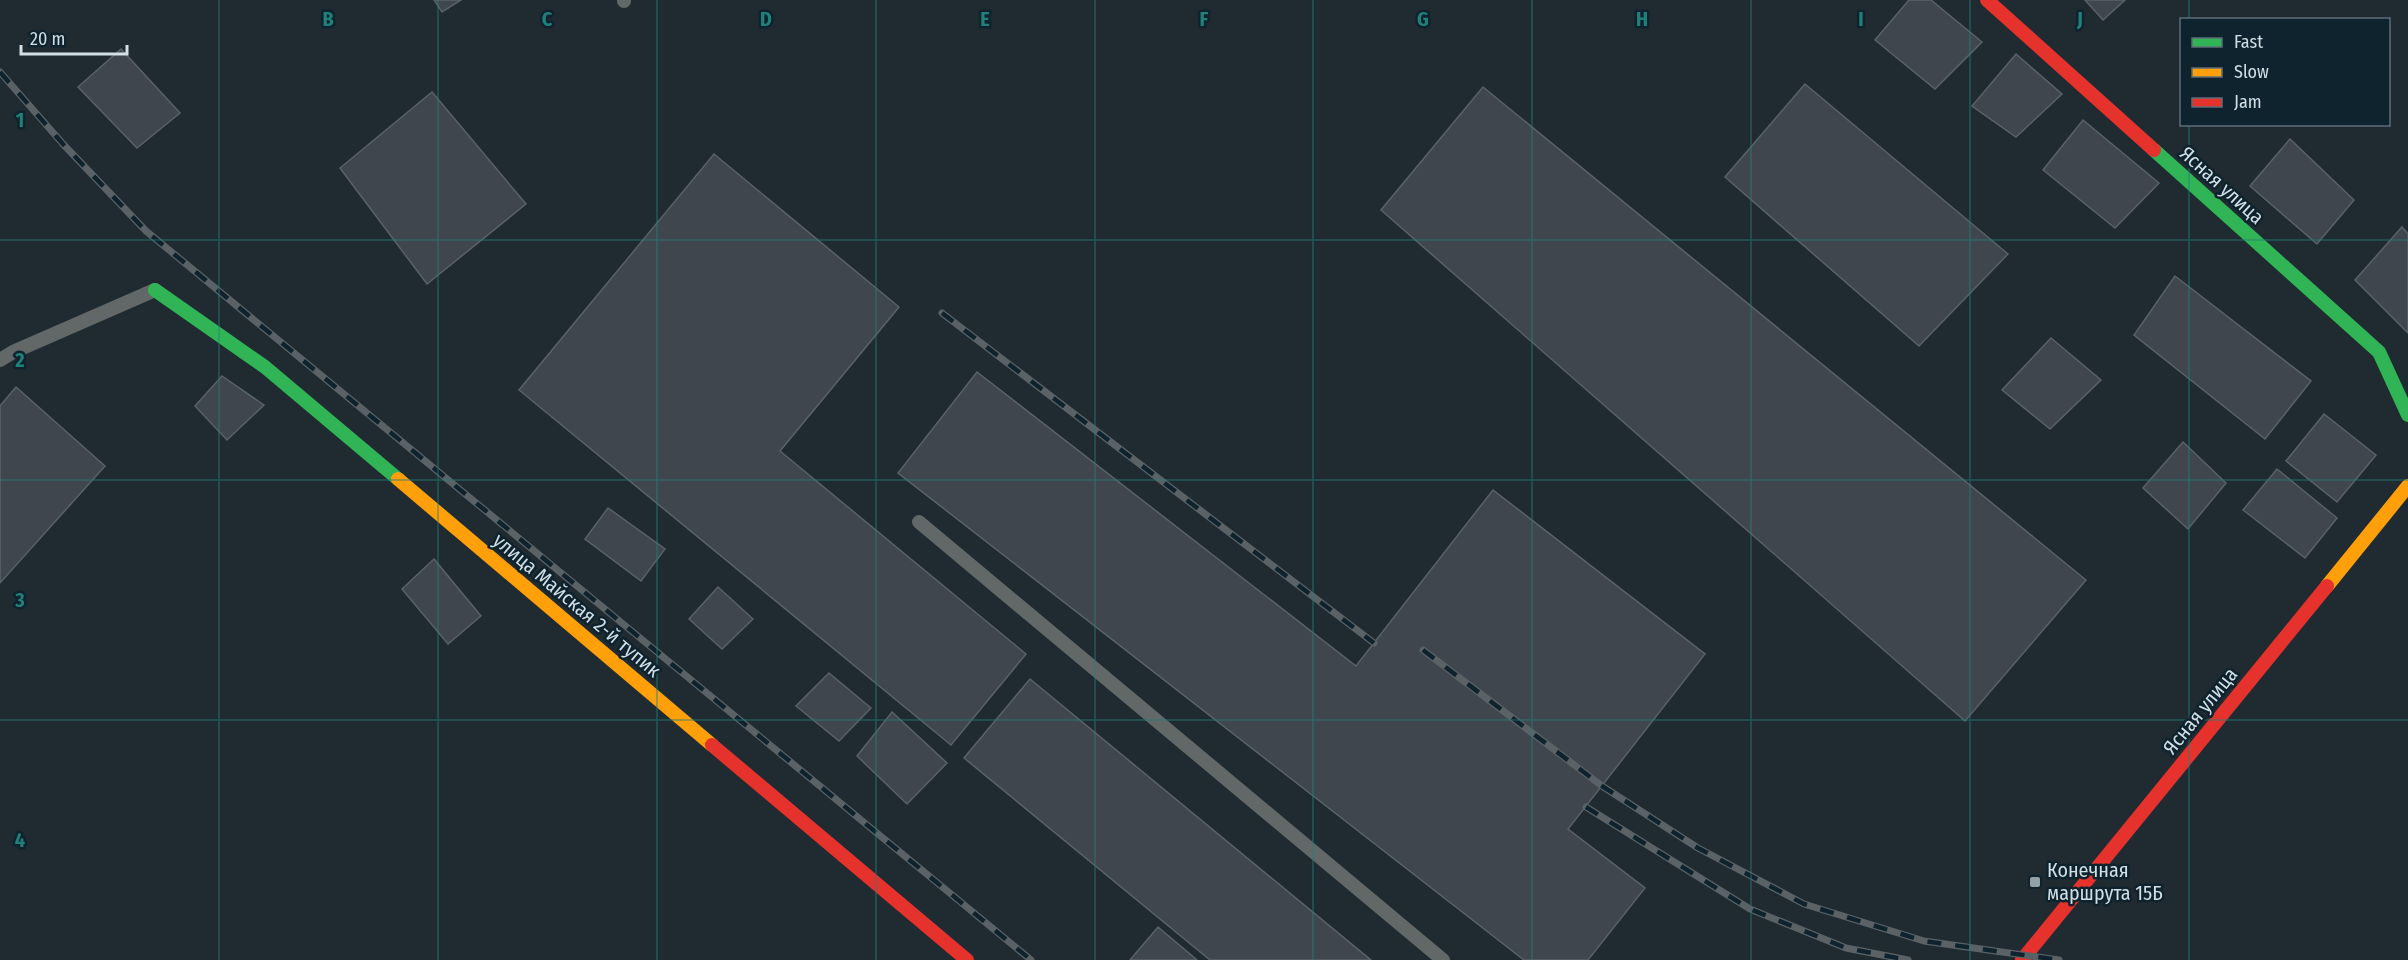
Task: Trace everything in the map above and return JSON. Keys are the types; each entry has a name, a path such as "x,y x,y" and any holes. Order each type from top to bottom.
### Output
{"street":[{"name":"Ясная улица","path":"1987,0 2379,352 2408,415"},
{"name":"улица Майская 2-й тупик","path":"155,290 265,367 967,960"},
{"name":"Ясная улица","path":"2022,960 2408,486"}],"lane":[{"path":"0,360 13,352 155,290"},
{"path":"919,522 1443,960"}],"building":[{"path":"434,0 461,0 442,12"},
{"path":"1909,0 1931,0 1982,42 1935,89 1875,40"},
{"path":"2085,0 2125,0 2103,20"},
{"path":"121,49 180,113 137,148 78,87"},
{"path":"2016,54 2062,94 2016,137 1972,106"},
{"path":"1805,84 2008,254 1919,346 1725,177"},
{"path":"1483,87 2086,580 1965,721 1381,210"},
{"path":"432,92 526,204 427,284 340,168"},
{"path":"2083,120 2159,183 2115,228 2043,170"},
{"path":"2290,139 2354,200 2317,244 2250,186"},
{"path":"714,154 899,307 780,451 1026,654 951,745 519,390"},
{"path":"2402,227 2408,234 2408,333 2355,280"},
{"path":"2175,276 2311,381 2265,439 2134,335"},
{"path":"2051,338 2101,380 2050,429 2002,390"},
{"path":"977,372 1356,666 1493,490 1705,654 1568,829 1645,888 1588,960 1524,960 898,473"},
{"path":"222,376 264,405 227,440 195,406"},
{"path":"16,387 105,466 0,583 0,406"},
{"path":"2324,414 2376,455 2337,502 2286,461"},
{"path":"2183,442 2226,483 2188,529 2143,488"},
{"path":"2277,469 2337,518 2305,558 2243,510"},
{"path":"608,508 665,549 641,581 585,539"},
{"path":"434,559 481,616 448,644 402,589"},
{"path":"718,587 753,619 722,649 689,619"},
{"path":"829,673 871,708 839,741 796,706"},
{"path":"1030,679 1371,960 1210,960 964,758"},
{"path":"892,712 947,763 907,804 857,756"},
{"path":"1158,927 1197,960 1130,960"}],"railway":[{"path":"0,72 63,144 146,231 1031,960"},
{"path":"942,313 1374,643"},
{"path":"1423,650 1602,786 1698,848 1804,904 1924,941 2059,960"},
{"path":"1586,807 1750,909 1846,948 1908,960"}],"traffic: fast":[{"path":"2154,150 2379,352 2408,415"},
{"path":"155,290 265,367 398,479"}],"traffic: slow":[{"path":"398,479 712,745"},
{"path":"2327,586 2408,486"}],"traffic: jam":[{"path":"1987,0 2154,150"},
{"path":"2022,960 2327,586"},
{"path":"712,745 967,960"}],"place":[{"name":"Конечная маршрута 15Б","path":"2035,882"}]}
